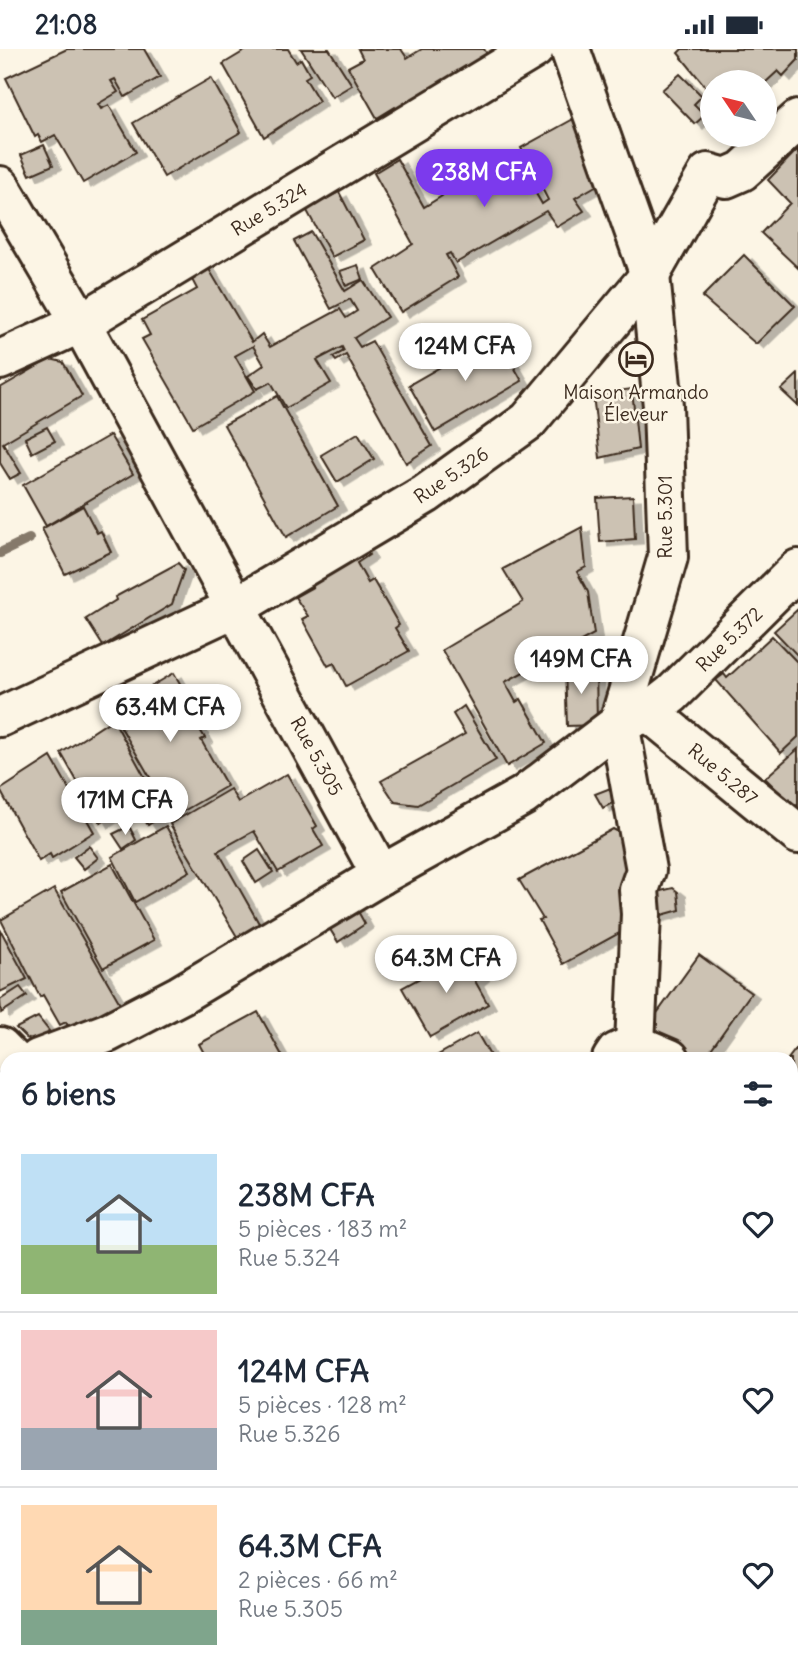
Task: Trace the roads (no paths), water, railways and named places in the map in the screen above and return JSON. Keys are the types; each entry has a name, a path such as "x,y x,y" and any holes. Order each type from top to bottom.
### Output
{"street":[{"name":"Rue 5.324","path":"0,360 81,323 534,49"},
{"name":"Rue 5.301","path":"570,49 650,275 663,406 668,557 634,717 646,870 639,890 641,914 623,1051"},
{"name":"Rue 5.326","path":"0,717 236,607 426,494 528,421 650,275 708,173 726,178 742,171 798,120"},
{"name":"Rue 5.305","path":"0,186 81,323 381,875"},
{"name":"Rue 5.372","path":"381,875 523,796 634,717 672,694 798,569"},
{"name":"Rue 5.287","path":"634,717 798,834"},
{"path":"57,1052 107,1033 180,995 381,875"}],"waterway":[{"path":"0,553 29,539"}],"place":[{"name":"Maison Armando Éleveur","path":"636,359"}]}
